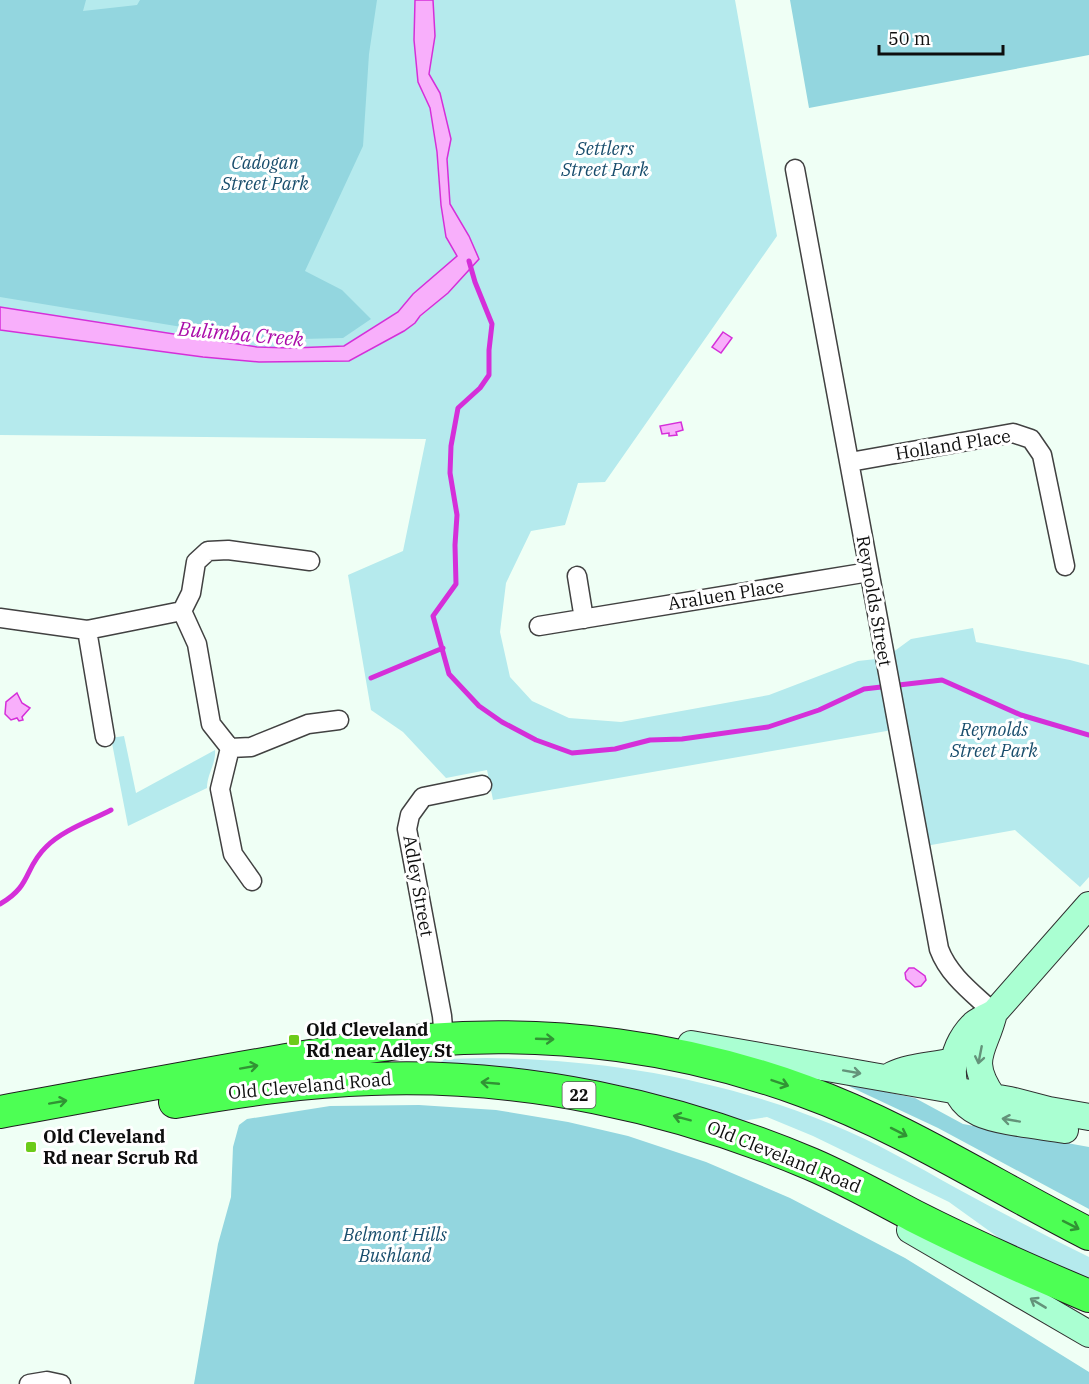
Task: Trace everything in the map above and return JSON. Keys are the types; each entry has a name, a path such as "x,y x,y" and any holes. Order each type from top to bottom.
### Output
{"highway":[{"name":"Old Cleveland Road","path":"0,1112 312,1056 398,1043 499,1037 563,1039 642,1048 743,1071 804,1091 846,1107 911,1138 1089,1234"},
{"name":"Old Cleveland Road","path":"0,1133 250,1089 302,1083 411,1078 529,1086 657,1111 717,1128 814,1166 1000,1257 1089,1296"}],"main road":[{"path":"1089,905 994,1013 975,1023 962,1041 953,1060 952,1075 956,1091 965,1104 981,1114 1089,1134"},
{"path":"993,1097 981,1078 978,1060 990,1032 994,1013"},
{"name":"Old Cleveland Road","path":"642,1048 660,1041 669,1041 993,1097 1089,1117"},
{"path":"887,1078 903,1070 953,1060"},
{"path":"891,1203 898,1222 1089,1334"}],"street":[{"name":"Reynolds Street","path":"795,169 939,949 943,961 954,975 994,1013"},
{"name":"Holland Place","path":"850,462 1013,433 1031,439 1042,455 1065,566"},
{"path":"182,611 191,593 196,562 208,551 228,550 310,561"},
{"name":"Araluen Place","path":"539,626 869,572"},
{"path":"577,576 584,619"},
{"path":"0,618 87,630 182,611"},
{"path":"182,611 197,644 211,724 230,748"},
{"path":"87,630 105,737"},
{"path":"230,748 251,747 308,724 339,720"},
{"path":"230,748 220,789 233,854 252,881"},
{"name":"Adley Street","path":"444,1039 442,1016 407,829 410,815 423,796 482,785"},
{"path":"29,1384 47,1381 61,1384"}],"green space":[{"name":"Cadogan Street Park","path":"0,0 416,0 418,82 430,108 435,130 441,206 446,237 457,256 413,294 398,312 344,346 257,347 0,307"},
{"name":"Cadogan Street Park","path":"0,0 86,0 83,11 137,5 140,0 377,0 369,54 363,146 305,271 342,290 371,319 343,338 260,340 0,297"},
{"name":"Settlers Street Park","path":"433,0 735,0 777,236 605,482 578,483 565,525 531,531 506,583 500,632 510,677 532,701 569,718 621,722 769,695 858,661 885,658 911,639 973,628 976,642 1089,665 1089,877 1080,887 1015,830 920,847 898,729 493,800 487,770 446,778 403,732 371,710 348,575 403,551 426,439 0,435 0,330 203,357 349,360 404,331 448,293 459,280 469,236 450,204 447,159 451,139 440,94 429,74"},
{"path":"790,0 1089,0 1089,55 809,108"},
{"path":"124,736 136,793 215,750 207,788 128,826 111,738"},
{"path":"486,1058 575,1062 662,1074 789,1108 879,1146 1089,1257 1089,1280 1006,1243 949,1202 813,1136 767,1117 742,1121 670,1099 578,1078 532,1071 438,1064 445,1059"},
{"path":"842,1083 915,1098 963,1124 1089,1147 1089,1209 938,1128"},
{"name":"Belmont Hills Bushland","path":"419,1105 496,1110 568,1122 628,1136 706,1162 790,1198 905,1258 1089,1372 1089,1384 194,1384 218,1244 231,1197 233,1147 239,1125 247,1119 330,1106"}],"shaded area":[{"path":"415,0 433,0 435,36 429,74 440,93 451,139 447,159 450,204 469,236 479,259 448,293 420,316 415,323 349,361 259,362 203,357 0,330 0,307 257,347 344,346 398,312 413,294 457,256 446,237 430,108 418,82 414,40"},
{"path":"723,332 732,338 721,353 712,347"},
{"path":"681,422 683,430 676,432 677,435 662,434 660,426"},
{"path":"17,693 22,703 30,708 22,717 23,720 19,721 17,718 11,720 5,714 6,702"},
{"path":"909,968 914,968 925,976 926,980 921,986 915,987 906,979 905,973"}],"waterway":[{"path":"469,261 492,324 489,375 480,388 458,408 451,446 450,473 457,515 456,584 433,616 449,674 479,706 502,722 536,740 572,753 615,749 650,740 682,739 768,727 819,710 864,689 942,680 1021,715 1089,735"},
{"path":"371,678 443,648"},
{"path":"0,904 18,890 34,862 53,841 111,810"}],"place":[{"name":"Old Cleveland Rd near Adley St","path":"294,1040"},
{"name":"Old Cleveland Rd near Scrub Rd","path":"31,1147"}],"water label":[{"name":"Bulimba Creek","path":"241,334"}],"park label":[{"name":"Reynolds Street Park","path":"994,740"}]}
